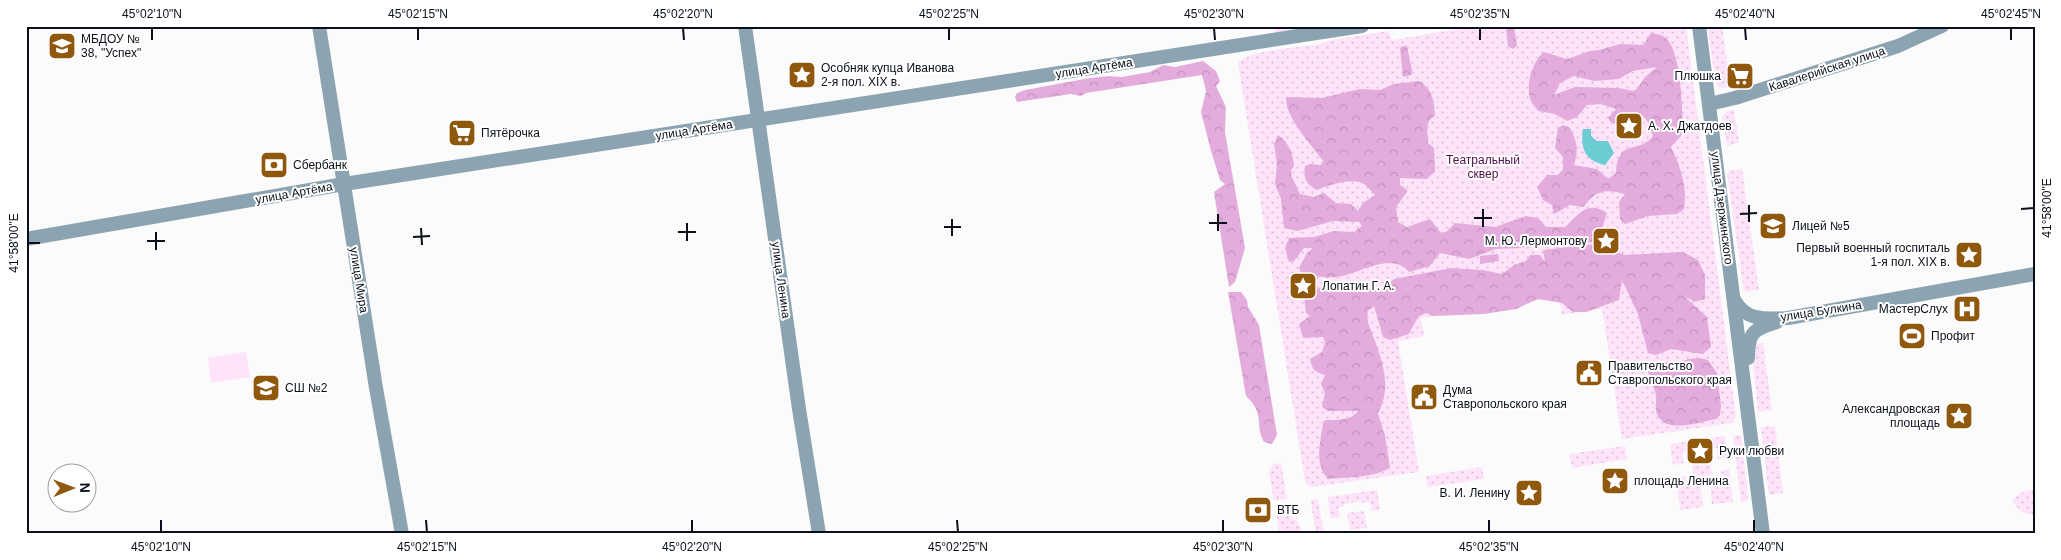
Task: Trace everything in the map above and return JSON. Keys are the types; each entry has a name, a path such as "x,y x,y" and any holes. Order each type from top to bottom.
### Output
{"main road":[{"name":"улица Мира","path":"319,26 376,388 402,534"},
{"name":"улица Ленина","path":"745,26 799,409 819,534"},
{"name":"улица Артёма","path":"26,240 344,184 1362,26"},
{"name":"улица Дзержинского","path":"1699,26 1763,534"},
{"name":"Кавалерийская улица","path":"1709,104 1735,98 1898,46 1942,26"},
{"name":"улица Булкина","path":"1734,299 1739,309 1755,318 1788,318 2035,274"},
{"name":"улица Дзержинского","path":"1746,390 1750,339 1760,328 1788,318"}],"green space":[{"path":"1274,26 1316,26 1275,33"},
{"name":"Театральный сквер","path":"1475,26 1686,26 1736,417 1732,423 1622,439 1602,309 1562,315 1559,297 1421,318 1424,336 1398,341 1419,472 1311,487 1305,481 1238,63 1252,55 1263,52 1321,44 1327,41 1388,31 1392,40"},
{"path":"1509,26 1514,27 1517,46 1513,49 1508,46 1506,28"},
{"path":"1707,26 1722,26 1731,87 1720,88 1716,84"},
{"path":"1651,33 1663,36 1669,42 1674,52 1677,64 1680,79 1683,128 1681,136 1671,147 1682,177 1685,193 1684,209 1677,214 1648,216 1625,224 1620,219 1619,202 1625,194 1607,191 1597,194 1584,207 1570,205 1554,214 1552,205 1543,200 1537,187 1547,175 1558,175 1563,169 1563,157 1555,148 1558,128 1563,125 1570,128 1576,141 1577,150 1574,165 1597,169 1608,179 1616,173 1618,162 1625,150 1647,142 1653,136 1647,120 1641,115 1632,114 1625,121 1612,124 1608,118 1616,109 1601,104 1587,105 1577,117 1567,121 1555,114 1538,111 1529,95 1529,81 1536,62 1544,52 1567,59 1620,44 1643,45","holes":["1657,67 1645,77 1637,89 1633,91 1619,88 1575,87 1554,95 1560,83 1574,76 1594,81 1619,79 1632,71"]},
{"path":"1407,46 1412,71 1411,75 1403,77 1400,48"},
{"path":"1203,61 1216,71 1220,81 1216,86 1226,107 1225,132 1245,248 1235,282 1229,287 1214,192 1225,184 1220,180 1201,112 1206,91 1202,75 1086,93 1081,96 1071,94 1017,102 1015,97 1017,93 1025,90 1090,78 1122,77 1150,72 1163,65 1175,67"},
{"path":"1419,81 1430,92 1434,105 1435,116 1429,121 1427,131 1428,143 1434,148 1435,172 1426,179 1400,178 1400,185 1407,192 1396,207 1398,222 1407,227 1430,219 1441,233 1446,232 1455,223 1495,227 1526,216 1538,218 1546,227 1565,227 1579,213 1589,208 1594,208 1607,213 1599,238 1592,242 1557,245 1541,243 1519,248 1496,249 1469,259 1440,253 1430,266 1409,272 1393,263 1384,263 1336,277 1318,277 1301,273 1299,268 1307,253 1313,248 1304,248 1294,261 1289,262 1285,248 1289,238 1314,237 1334,231 1354,232 1362,226 1359,222 1333,221 1297,231 1284,228 1281,199 1275,184 1277,164 1274,144 1278,135 1288,145 1293,157 1294,166 1291,170 1291,175 1300,194 1314,197 1324,193 1336,203 1351,204 1358,211 1363,203 1375,195 1366,185 1352,181 1317,190 1308,183 1304,174 1305,166 1310,164 1320,165 1324,162 1294,122 1286,97 1321,98 1360,89 1380,90 1394,84"},
{"path":"1734,110 1739,142 1727,146 1722,117 1727,111"},
{"path":"1742,169 1759,290 1744,292 1727,173 1730,170"},
{"path":"1595,244 1625,255 1683,252 1698,260 1705,275 1705,299 1695,302 1684,296 1707,317 1711,347 1703,354 1671,349 1656,355 1648,353 1638,314 1622,280 1619,300 1586,312 1573,312 1562,303 1538,299 1516,309 1484,314 1432,316 1426,313 1418,317 1409,334 1390,340 1383,337 1374,306 1368,311 1368,319 1385,377 1384,395 1378,413 1385,436 1390,468 1376,474 1328,479 1319,460 1323,424 1325,420 1351,417 1358,411 1328,411 1322,407 1325,393 1321,384 1325,375 1314,370 1310,359 1322,352 1325,342 1323,337 1303,338 1299,324 1310,316 1306,313 1304,297 1321,287 1350,281 1378,291 1394,279 1451,268 1483,270 1502,274 1514,265 1526,261 1530,255 1540,255 1545,262 1543,250"},
{"path":"1498,254 1499,261 1480,264 1480,256"},
{"path":"1228,292 1241,292 1259,325 1277,435 1272,444 1264,442 1261,436 1258,414 1246,396"},
{"path":"1763,343 1772,410 1758,412 1751,345"},
{"path":"246,352 250,377 211,383 208,358"},
{"path":"1700,358 1708,360 1717,373 1721,406 1720,415 1716,419 1682,426 1666,423 1660,419 1656,411 1656,395 1648,369 1654,362 1681,362"},
{"path":"1775,426 1783,493 1769,495 1761,427"},
{"path":"1741,435 1748,496 1747,500 1741,502 1733,436"},
{"path":"1725,436 1728,458 1718,459 1717,448 1709,448 1708,446 1682,452 1684,463 1673,465 1670,444"},
{"path":"1625,446 1627,459 1572,468 1569,454"},
{"path":"1709,456 1712,475 1694,478 1691,459"},
{"path":"1281,463 1287,499 1274,501 1269,472 1273,464"},
{"path":"1482,467 1484,479 1428,487 1426,476"},
{"path":"1729,469 1733,502 1712,504 1710,484 1722,482 1721,471"},
{"path":"1686,476 1687,487 1700,485 1703,507 1680,510 1676,477"},
{"path":"2035,489 2035,516 2020,511 2012,501 2020,493"},
{"path":"1377,490 1380,510 1372,511 1370,502 1362,503 1362,501 1344,504 1344,506 1338,508 1340,517 1331,518 1328,497"},
{"path":"1318,499 1324,534 1316,534 1311,503 1312,500"},
{"path":"1287,505 1289,515 1299,523 1301,534 1279,534 1276,507"},
{"path":"1364,511 1367,528 1350,530 1347,513"}],"water":[{"path":"1583,129 1591,129 1591,136 1597,141 1608,141 1614,153 1605,165 1588,157 1585,153 1582,142"}],"place":[{"name":"МБДОУ № 38, \"Успех\"","path":"62,46"},
{"name":"Особняк купца Иванова 2-я пол. XIX в.","path":"802,75"},
{"name":"Плюшка","path":"1740,76"},
{"name":"А. Х. Джатдоев","path":"1629,126"},
{"name":"Пятёрочка","path":"462,133"},
{"name":"Сбербанк","path":"274,165"},
{"name":"Лицей №5","path":"1773,226"},
{"name":"М. Ю. Лермонтову","path":"1606,241"},
{"name":"Первый военный госпиталь 1-я пол. XIX в.","path":"1969,255"},
{"name":"Лопатин Г. А.","path":"1303,286"},
{"name":"МастерСлух","path":"1967,309"},
{"name":"Профит","path":"1912,336"},
{"name":"Правительство Ставропольского края","path":"1589,373"},
{"name":"СШ №2","path":"266,388"},
{"name":"Дума Ставропольского края","path":"1424,397"},
{"name":"Александровская площадь","path":"1959,416"},
{"name":"Руки любви","path":"1700,451"},
{"name":"площадь Ленина","path":"1615,481"},
{"name":"В. И. Ленину","path":"1529,493"},
{"name":"ВТБ","path":"1258,510"}]}
